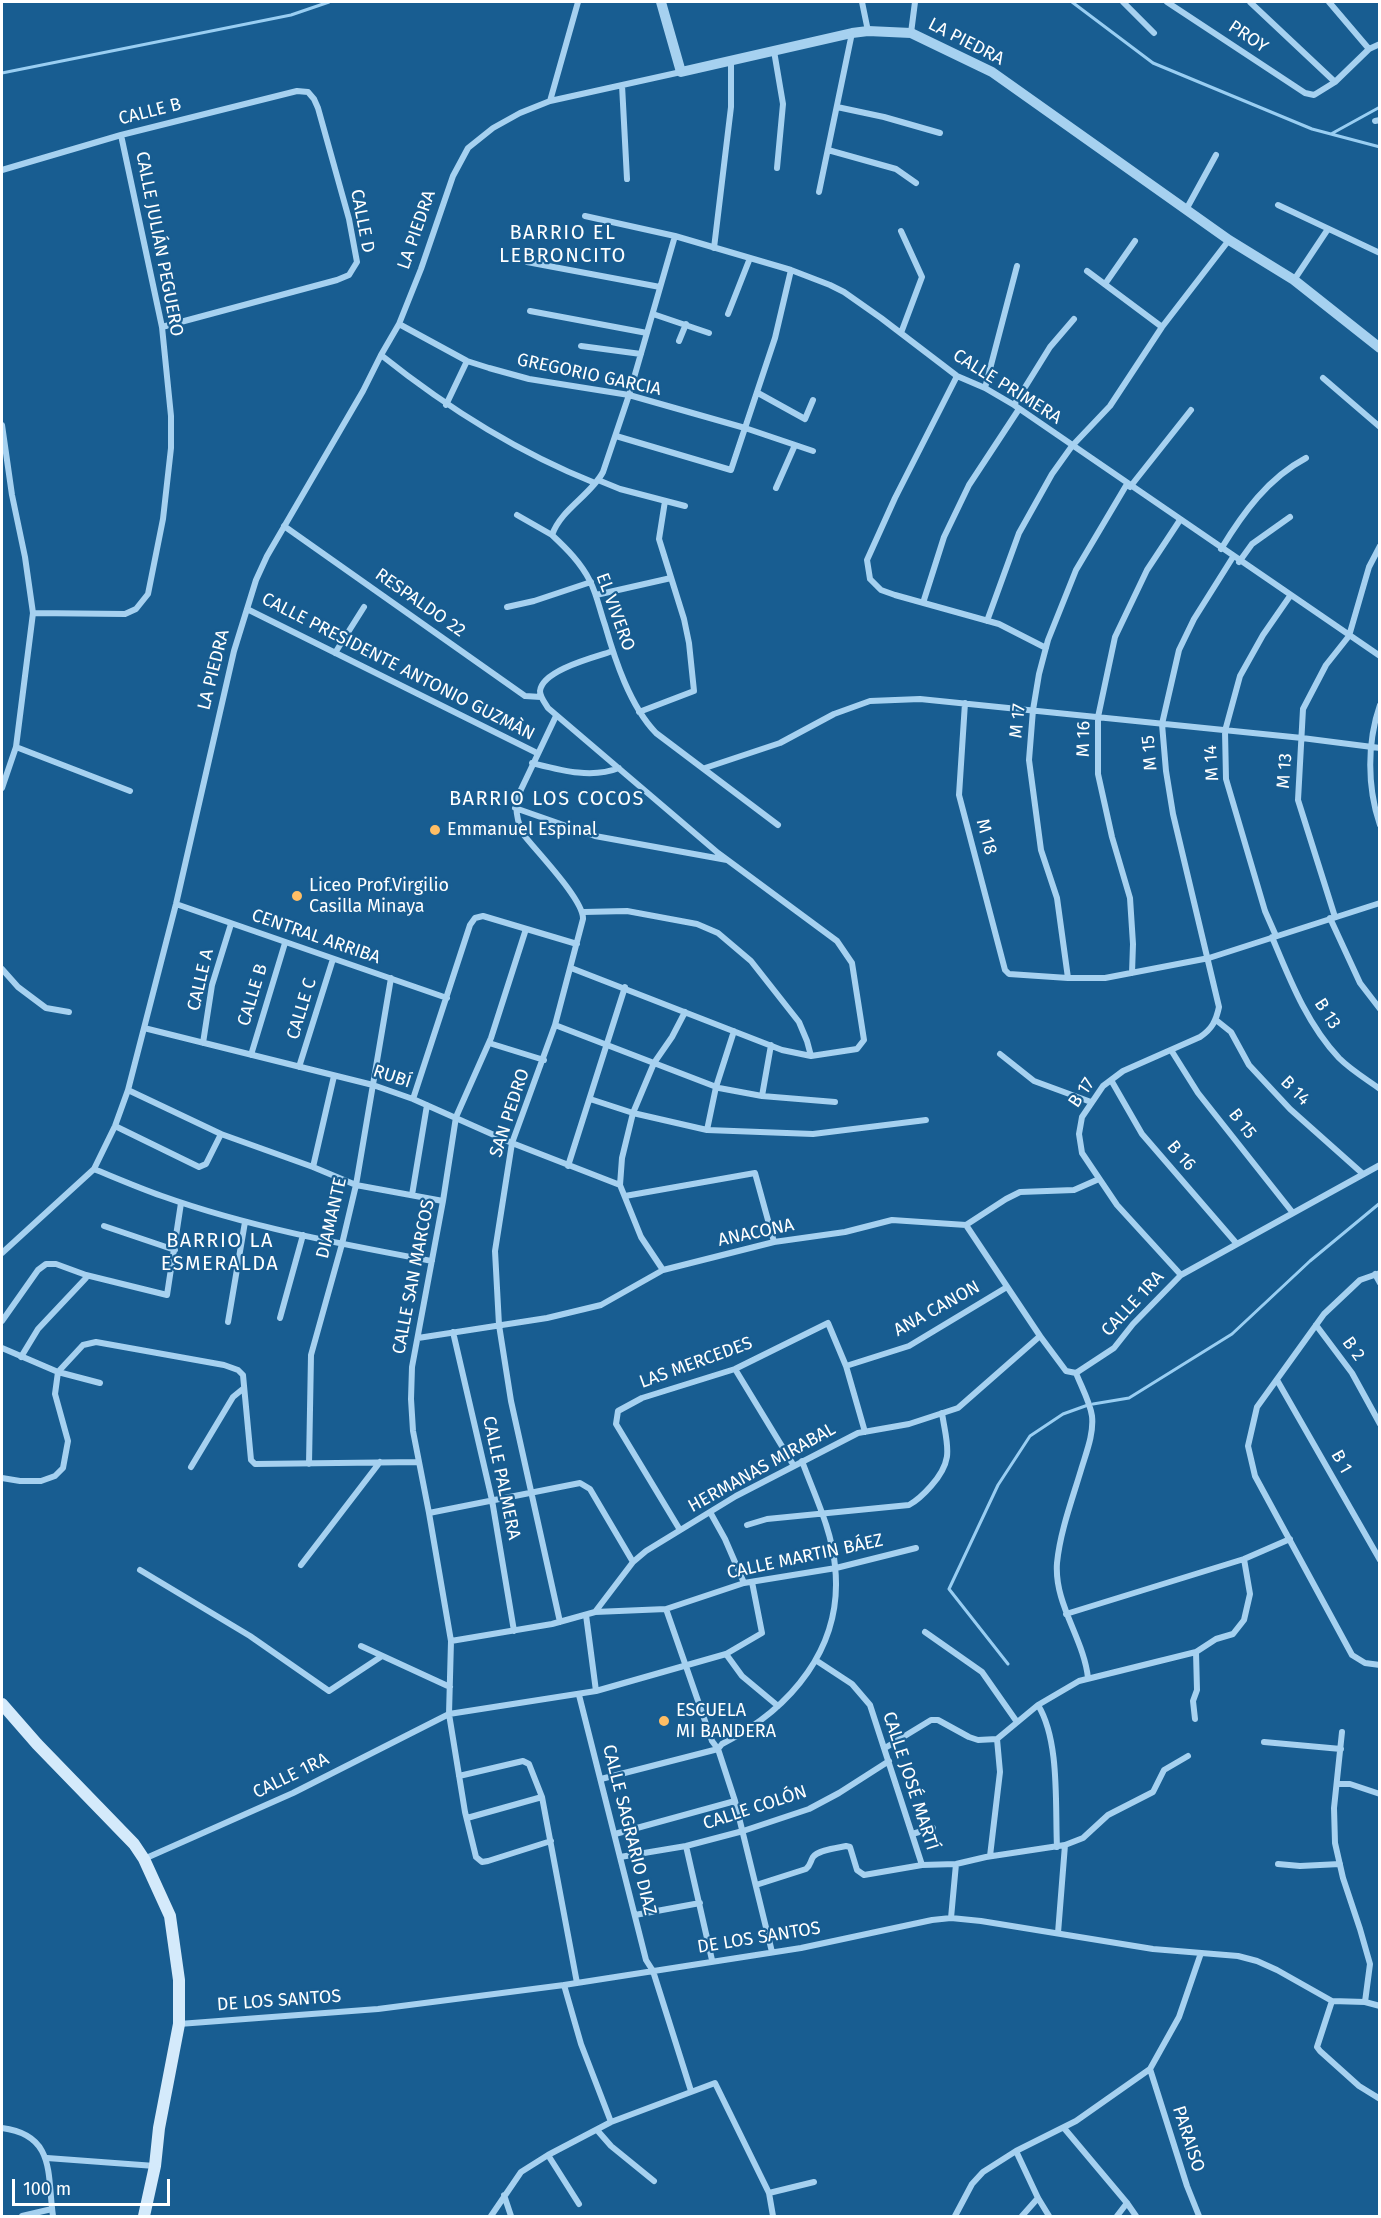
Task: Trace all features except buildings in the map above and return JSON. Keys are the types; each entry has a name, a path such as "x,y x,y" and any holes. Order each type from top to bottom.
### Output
{"main road":[{"path":"2,1704 37,1744 134,1844 144,1859 170,1916 180,1980 179,2024 144,2217"}],"street":[{"path":"550,101 578,2"},
{"path":"661,2 681,72"},
{"path":"862,2 868,31"},
{"path":"911,33 915,2"},
{"path":"1123,2 1154,33"},
{"name":"PROY","path":"1167,2 1305,93 1314,95 1335,82"},
{"path":"1250,2 1335,82 1369,50 1380,44"},
{"path":"1329,2 1369,50"},
{"name":"LA PIEDRA","path":"2,1252 94,1169 115,1126 128,1089 144,1028 176,904 234,651 256,580 284,526 363,391 399,324 462,156 475,141 493,128 520,113 550,101 852,33 868,31 911,33 992,72 1187,208 1229,240 1293,280 1380,348"},
{"path":"819,192 852,33"},
{"path":"774,51 783,104 777,168"},
{"path":"714,248 731,107 731,60"},
{"path":"622,85 627,179"},
{"name":"CALLE B","path":"2,170 122,135 297,91 308,92"},
{"name":"CALLE D","path":"162,327 349,275 357,262 349,219 318,108 308,92"},
{"path":"837,107 884,117 940,134"},
{"name":"CALLE JULIÁN PEGUERO","path":"33,613 125,614 136,609 148,594 163,519 171,448 171,416 162,327 122,135"},
{"path":"828,150 896,169 916,183"},
{"path":"1187,208 1216,155"},
{"path":"1278,205 1380,253"},
{"name":"CALLE PRIMERA","path":"585,216 675,236 790,270 838,288 957,376 985,388 1016,407 1239,562 1380,656"},
{"path":"1293,280 1328,229"},
{"path":"901,231 922,277 901,333"},
{"path":"552,535 569,511 596,481 616,436 675,236"},
{"path":"987,621 1019,533 1052,474 1072,446 1110,406 1162,327 1229,240"},
{"path":"1105,284 1135,241"},
{"path":"728,314 750,258"},
{"path":"527,262 660,287"},
{"path":"985,388 1017,266"},
{"path":"616,436 729,471 733,469 776,338 790,270"},
{"path":"1087,271 1162,327"},
{"path":"530,311 647,333"},
{"path":"653,314 709,333"},
{"path":"923,603 944,537 969,485 1050,347 1074,319"},
{"name":"GREGORIO GARCIA","path":"399,324 467,361 529,379 629,395 745,428 813,451"},
{"path":"679,341 686,324"},
{"path":"581,346 641,354"},
{"path":"381,355 446,405 547,463 620,489 686,506"},
{"path":"446,405 467,361"},
{"path":"957,376 895,498 867,560 870,579 881,590 999,624 1046,648"},
{"path":"1323,378 1380,426"},
{"path":"758,393 805,419 813,400"},
{"name":"M 17","path":"1068,978 1057,898 1039,838 1029,760 1033,710 1039,674 1046,648 1076,570 1129,485 1191,410"},
{"path":"2,425 33,613 16,747 2,789"},
{"path":"776,488 795,445"},
{"path":"1221,549 1256,498 1290,467 1306,458"},
{"path":"639,712 694,691 688,637 659,539 666,501"},
{"name":"EL VIVERO","path":"517,515 552,535 573,556 591,582 613,651 639,712 656,733 778,825"},
{"path":"1239,562 1252,544 1290,517"},
{"name":"M 16","path":"1132,973 1130,898 1112,837 1098,774 1098,717 1115,637 1147,570 1180,520"},
{"name":"RESPALDO 22","path":"284,526 525,696 541,697"},
{"path":"1349,636 1369,567 1380,546"},
{"name":"M 15","path":"1209,958 1173,814 1162,724 1179,650 1194,619 1233,557"},
{"path":"596,595 671,578"},
{"path":"507,607 534,601 591,582"},
{"name":"M 14","path":"1274,937 1226,778 1225,731 1240,676 1263,635 1290,596"},
{"path":"335,653 364,607"},
{"name":"CALLE PRESIDENTE ANTONIO GUZMÀN","path":"247,609 537,753"},
{"name":"M 13","path":"1349,636 1326,665 1303,709 1298,800 1332,917 1360,983 1380,1009"},
{"path":"571,968 625,987 771,1046 811,1056 857,1049 864,1040 852,963 837,941 728,860 556,716 541,697 540,690 544,681 554,673 613,651"},
{"path":"705,768 780,743 834,714 870,701 920,699 1370,745 1380,748"},
{"name":"M 18","path":"964,703 959,795 1005,970 1009,974 1068,978"},
{"path":"1380,705 1370,745 1374,810 1380,825"},
{"path":"556,716 517,798 515,808 523,834 584,912 627,911 697,924 718,933 752,961 799,1022 811,1056"},
{"path":"16,747 130,791"},
{"path":"532,763 577,773 610,772 619,768"},
{"path":"515,808 595,836 728,860"},
{"path":"1068,978 1105,978 1209,958 1380,903"},
{"name":"CENTRAL ARRIBA","path":"176,904 447,998"},
{"name":"SAN PEDRO","path":"560,1622 511,1401 499,1325 495,1251 512,1143 555,1025 584,912"},
{"path":"413,1099 470,925 475,918 483,916 577,944"},
{"name":"CALLE A","path":"203,1043 212,985 231,924"},
{"name":"CALLE SAN MARCOS","path":"526,929 489,1043 456,1118 412,1367 411,1399 413,1431 451,1641 449,1714 476,1857 482,1862 551,1841"},
{"name":"B 13","path":"1274,937 1296,993 1314,1025 1340,1059 1380,1089"},
{"name":"CALLE B","path":"251,1055 285,943"},
{"path":"1209,958 1219,1007 1216,1020"},
{"name":"CALLE C","path":"299,1068 333,959"},
{"path":"2,969 18,987 46,1008 69,1012"},
{"name":"DIAMANTE","path":"309,1464 311,1355 356,1185 391,978"},
{"path":"568,1166 625,987"},
{"path":"663,1270 641,1237 620,1185 622,1158 633,1113 654,1063 672,1037 685,1012"},
{"name":"B 17","path":"1181,1275 1117,1205 1082,1153 1078,1134 1082,1117 1103,1086 1123,1071 1200,1037 1211,1030 1216,1020"},
{"name":"B 14","path":"1216,1020 1231,1032 1249,1065 1290,1109 1363,1174"},
{"path":"555,1025 716,1087 762,1096 835,1102"},
{"name":"RUBÍ","path":"144,1028 373,1085 413,1099 512,1143 620,1185"},
{"path":"707,1130 716,1087 734,1031"},
{"path":"489,1043 544,1059"},
{"path":"762,1096 771,1046"},
{"name":"B 15","path":"1171,1050 1198,1093 1293,1213"},
{"path":"1000,1054 1034,1081 1091,1102"},
{"path":"313,1167 334,1076"},
{"name":"B 16","path":"1111,1080 1142,1134 1237,1244"},
{"path":"128,1089 222,1134 356,1185 443,1201"},
{"path":"590,1099 633,1113 707,1130 813,1134 926,1120"},
{"path":"412,1195 427,1105"},
{"path":"115,1126 199,1167 206,1164 222,1134"},
{"name":"CALLE 1RA","path":"1076,1373 1114,1348 1133,1324 1181,1275 1380,1165"},
{"path":"94,1169 181,1203 245,1222 432,1261"},
{"path":"625,1196 755,1173 774,1242"},
{"path":"1088,1678 1087,1666 1066,1614 1057,1564 1069,1507 1088,1449 1092,1413 1076,1373 1066,1371 966,1226 1020,1192 1074,1190 1099,1179"},
{"path":"2,1321 42,1266 56,1264 86,1275 167,1295 181,1203"},
{"name":"ANACONA","path":"418,1338 547,1318 601,1305 663,1270 774,1242 845,1232 892,1220 966,1226"},
{"path":"228,1322 245,1222"},
{"path":"104,1226 175,1250"},
{"path":"280,1318 303,1234"},
{"path":"1380,1283 1377,1274 1360,1280 1324,1314 1257,1407 1248,1446 1255,1476 1352,1655 1365,1663 1380,1665"},
{"path":"21,1357 38,1329 86,1278 86,1275"},
{"name":"ANA CANON","path":"846,1366 909,1346 1007,1287"},
{"name":"LAS MERCEDES","path":"680,1530 616,1424 618,1411 642,1398 735,1369 828,1323 846,1366"},
{"name":"B 2","path":"1316,1325 1352,1373 1380,1424"},
{"name":"CALLE PALMERA","path":"453,1332 492,1500 514,1631"},
{"name":"HERMANAS MIRABAL","path":"595,1612 633,1562 646,1551 710,1512 858,1433 909,1424 958,1408 1040,1336"},
{"path":"2,1478 41,1481 55,1476 63,1468 68,1441 55,1394 58,1372 82,1346 96,1342 235,1368 243,1375 253,1463 268,1465 419,1462"},
{"path":"2,1348 58,1372 100,1383"},
{"path":"846,1366 865,1432"},
{"path":"735,1369 794,1466"},
{"name":"B 1","path":"1277,1380 1380,1560"},
{"path":"191,1467 232,1397 244,1388"},
{"path":"747,1525 766,1520 909,1505 919,1500 945,1470 947,1451 942,1413"},
{"path":"601,1779 718,1749 722,1744 756,1725 778,1706 804,1679 817,1661 828,1634 836,1604 836,1568 822,1515 802,1461"},
{"path":"301,1565 380,1462"},
{"path":"429,1513 580,1484 590,1489 633,1562"},
{"path":"710,1512 725,1539 744,1583"},
{"path":"1066,1614 1244,1559 1290,1539"},
{"name":"CALLE MARTIN BÁEZ","path":"595,1612 666,1609 744,1583 836,1568 916,1548"},
{"path":"885,1748 931,1720 938,1720 978,1740 997,1739 1038,1705 1088,1678 1196,1652 1216,1639 1233,1634 1244,1620 1250,1594 1244,1559"},
{"path":"140,1569 250,1636 329,1691 382,1656"},
{"name":"CALLE 1RA","path":"144,1859 293,1793 449,1714 579,1695 726,1654 762,1633 752,1582"},
{"path":"666,1609 735,1801 772,1952"},
{"path":"451,1641 560,1622 595,1612"},
{"path":"586,1615 596,1691"},
{"path":"925,1632 982,1672 1017,1722"},
{"path":"361,1646 450,1687"},
{"path":"1195,1719 1193,1701 1197,1690 1196,1652"},
{"path":"726,1654 742,1676 778,1706"},
{"name":"CALLE JOSÉ MARTÍ","path":"817,1661 852,1684 870,1705 922,1865 956,1864 990,1856 1057,1847 1083,1838 1108,1815 1153,1792 1164,1770 1188,1756"},
{"name":"CALLE SAGRARIO DIAZ","path":"579,1695 646,1960 653,1971 691,2091"},
{"path":"1038,1705 1046,1722 1051,1742 1057,1847"},
{"path":"1342,1732 1334,1808 1335,1843 1370,1964 1365,2002"},
{"path":"990,1856 1000,1772 997,1739"},
{"path":"1264,1742 1341,1749"},
{"path":"459,1776 523,1761 529,1764 542,1797 577,1983"},
{"name":"CALLE COLÓN","path":"620,1857 686,1846 743,1831 809,1809 889,1761"},
{"path":"1337,1784 1350,1784 1380,1794"},
{"path":"467,1818 542,1797"},
{"path":"615,1834 735,1801"},
{"path":"912,1834 933,1828"},
{"path":"1058,1933 1065,1845"},
{"path":"686,1846 712,1960"},
{"path":"756,1885 806,1869 817,1854 846,1846 850,1847 853,1852 857,1870 864,1875 922,1865"},
{"path":"951,1918 956,1864"},
{"path":"1278,1864 1300,1866 1340,1864"},
{"path":"635,1915 700,1903"},
{"name":"DE LOS SANTOS","path":"179,2024 378,2009 564,1985 712,1960 801,1948 951,1918 1152,1949 1238,1956 1257,1961 1332,2001"},
{"path":"955,2217 972,2184 982,2172 1016,2151 1064,2128 1150,2069 1179,2017 1201,1953"},
{"path":"564,1985 582,2044 611,2122"},
{"path":"1380,2006 1365,2002 1332,2001 1317,2047 1359,2086 1380,2099"},
{"name":"PARAISO","path":"1150,2069 1199,2217"},
{"path":"490,2217 521,2172 548,2155 611,2122 715,2083 718,2085 769,2193 773,2217"},
{"path":"2,2128 14,2129 35,2141 47,2158 53,2217"},
{"path":"1064,2128 1127,2203 1136,2217"},
{"path":"597,2130 611,2146 654,2181"},
{"path":"1016,2151 1049,2217"},
{"path":"548,2155 579,2204"},
{"path":"47,2158 155,2166"},
{"path":"769,2193 814,2182"},
{"path":"504,2194 510,2217"},
{"path":"1022,2217 1038,2198"},
{"path":"1117,2217 1127,2203"},
{"path":"22,2217 52,2209"}],"waterway":[{"path":"2,73 291,15 329,2"},
{"path":"1072,2 1153,63 1312,129 1380,147"},
{"path":"1331,134 1380,107"},
{"path":"1093,1404 1129,1398 1232,1334 1310,1261 1380,1203"},
{"path":"1008,1664 949,1589 998,1485 1030,1436 1063,1414 1088,1405"}],"place":[{"name":"Emmanuel Espinal","path":"435,830"},
{"name":"Liceo Prof.Virgilio Casilla Minaya","path":"297,896"},
{"name":"ESCUELA MI BANDERA","path":"664,1721"}],"district":[{"name":"BARRIO EL LEBRONCITO","path":"563,244"},
{"name":"BARRIO LOS COCOS","path":"547,799"},
{"name":"BARRIO LA ESMERALDA","path":"220,1252"}]}
